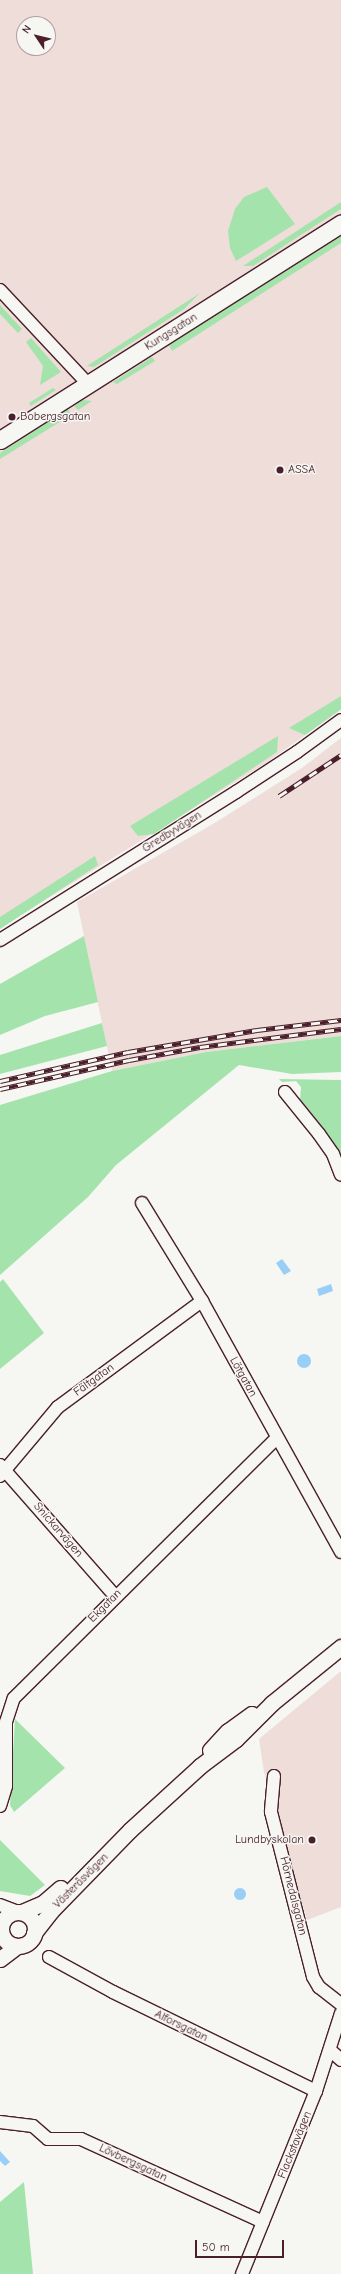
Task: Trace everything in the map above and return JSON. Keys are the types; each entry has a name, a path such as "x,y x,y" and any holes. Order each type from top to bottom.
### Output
{"main road":[{"name":"Kungsgatan","path":"0,440 341,224"}],"street":[{"path":"0,290 88,384"},
{"name":"Gredbyvägen","path":"0,940 248,784 341,720"},
{"path":"285,1092 333,1154 341,1175"},
{"name":"Lötgatan","path":"142,1204 202,1300 341,1552"},
{"name":"Fältgatan","path":"2,1470 58,1407 202,1300"},
{"name":"Ekgatan","path":"0,1806 6,1786 2,1766 6,1722 14,1698 115,1596 277,1438"},
{"name":"Snickarvägen","path":"2,1470 115,1596"},
{"name":"Västeråsvägen","path":"34,1933 51,1911 130,1830 200,1766 236,1739 272,1703 341,1646"},
{"name":"Hörnedalsgatan","path":"274,1776 270,1812 313,1977 319,1987 341,2004"},
{"name":"Västeråsvägen","path":"20,1912 43,1903 107,1847 130,1830"},
{"path":"0,1905 20,1912 33,1921 34,1933 30,1942 17,1946 0,1958"},
{"path":"17,1946 5,1941 0,1929 9,1915 20,1912"},
{"name":"Alforsgatan","path":"48,1958 113,1992 316,2091"},
{"name":"Flackstavägen","path":"242,2274 316,2091 341,2013"},
{"path":"330,2050 341,2060"},
{"name":"Lövbergsgatan","path":"0,2122 33,2126 48,2139 81,2139 263,2222"}],"shaded area":[{"path":"0,0 341,0 341,710 263,765 0,928"},
{"path":"341,738 341,1036 206,1052 112,1071 77,902 213,824 302,768"},
{"name":"Lundbyskolan","path":"341,1671 341,1907 307,1920 264,1772 259,1739"}],"green space":[{"path":"267,187 295,224 236,261 230,248 228,231 235,209 244,197"},
{"path":"341,202 341,209 253,266 243,266"},
{"path":"341,236 341,243 172,351 169,345"},
{"path":"200,293 184,309 94,367 87,366"},
{"path":"0,305 22,329 18,333 0,314"},
{"path":"31,338 61,372 40,385 43,366 26,342"},
{"path":"152,357 155,361 117,384 113,382"},
{"path":"53,388 56,390 31,406 29,403"},
{"path":"83,400 92,401 78,410 74,406"},
{"path":"68,409 71,415 0,459 0,453"},
{"path":"341,696 341,709 305,735 289,728"},
{"path":"278,736 277,752 154,834 138,836 130,826"},
{"path":"95,856 98,865 0,929 0,917"},
{"path":"84,936 98,1002 45,1016 0,1035 0,984"},
{"path":"102,1023 107,1046 0,1074 0,1055"},
{"path":"341,1036 341,1072 292,1074 239,1065 116,1165 88,1197 0,1275 0,1105 112,1071 206,1052"},
{"path":"279,1079 341,1080 341,1160 332,1143 300,1101 301,1087 296,1081 282,1082"},
{"path":"3,1279 44,1333 0,1369 0,1282"},
{"path":"15,1719 65,1768 14,1812 10,1805"},
{"path":"0,1840 45,1885 30,1896 0,1891"},
{"path":"24,2182 33,2274 0,2274 0,2202"}],"water":[{"path":"282,1259 291,1271 284,1275 276,1263"},
{"path":"331,1284 333,1291 319,1296 317,1289"},
{"path":"304,1354 309,1356 311,1361 309,1366 304,1368 299,1366 297,1361 299,1356"},
{"path":"242,1888 245,1889 245,1899 238,1900 235,1899 234,1892 235,1889"},
{"path":"0,2151 10,2162 5,2166 0,2161"}],"railway":[{"path":"279,796 341,755"},
{"path":"0,1081 128,1052 257,1030 341,1020"},
{"path":"0,1089 129,1060 200,1047 341,1029"}],"place":[{"name":"Bobergsgatan","path":"12,417"},
{"name":"ASSA","path":"280,470"},
{"name":"Lundbyskolan","path":"312,1840"}]}
